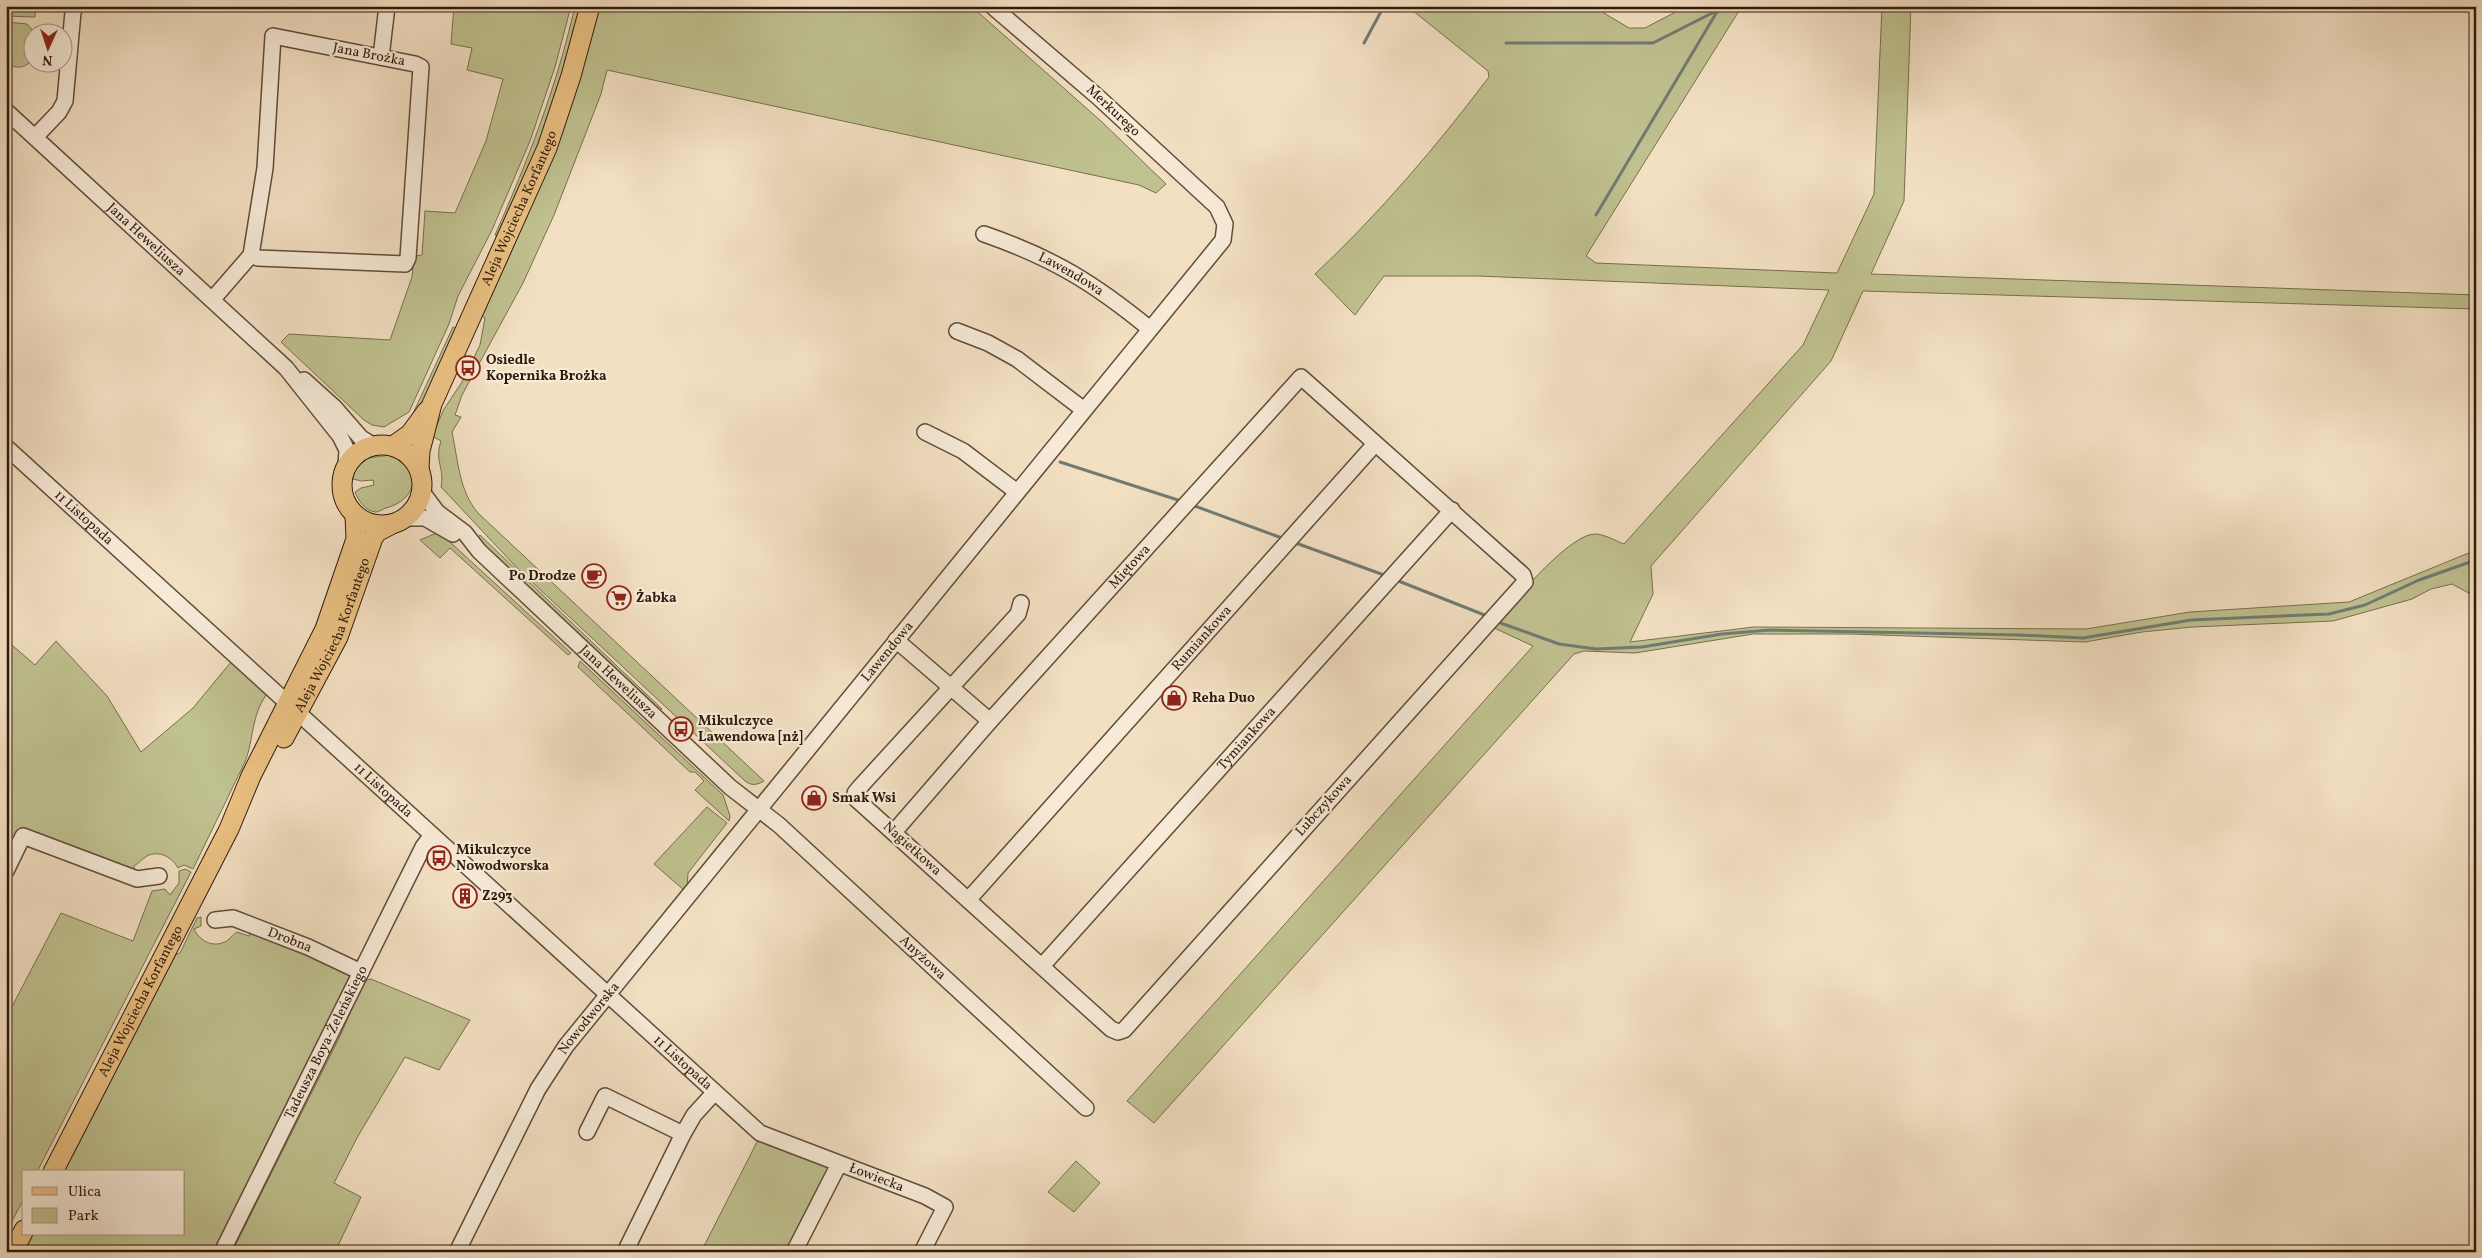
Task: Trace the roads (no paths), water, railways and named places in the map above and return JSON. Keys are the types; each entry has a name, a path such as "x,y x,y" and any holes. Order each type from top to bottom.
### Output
{"main road":[{"name":"Aleja Wojciecha Korfantego","path":"419,469 420,451 432,404 506,244 547,148 570,81 590,6"},
{"name":"Aleja Wojciecha Korfantego","path":"383,446 410,434 432,404"},
{"path":"383,446 409,455 419,469 422,480 422,492 416,507 399,521 372,524 355,515 343,494 342,482 346,467 355,456 383,446"},
{"name":"Aleja Wojciecha Korfantego","path":"294,708 336,598 356,539 355,515"},
{"name":"Aleja Wojciecha Korfantego","path":"54,1170 229,829 251,776 338,637 373,538 377,532 399,521"},
{"path":"13,1252 22,1234"}],"street":[{"path":"36,136 59,112 64,100 73,12 76,6"},
{"path":"381,57 387,6"},
{"name":"Merkurego","path":"992,6 1093,93 1216,207 1225,224"},
{"name":"Jana Brożka","path":"273,36 381,57 421,67 422,75 416,120 408,258 405,264 258,258 251,255 265,168 273,36"},
{"name":"Jana Heweliusza","path":"6,111 36,136 286,368 323,396 355,433 383,446"},
{"name":"Lawendowa","path":"758,809 1223,240 1225,224"},
{"name":"Lawendowa","path":"984,234 1056,263 1098,288 1150,329"},
{"path":"212,300 251,255"},
{"path":"957,331 988,343 1017,359 1084,410"},
{"name":"Jana Heweliusza","path":"286,368 345,443 346,467"},
{"name":"Miętowa","path":"894,832 990,721 1301,377 1375,444"},
{"path":"925,432 963,452 1017,492"},
{"name":"Lubczykowa","path":"968,900 1111,1028 1118,1032 1124,1030 1525,582 1523,575 1452,510 1375,444"},
{"name":"Rumiankowa","path":"968,900 1375,444"},
{"name":"11 Listopada","path":"6,447 760,1133"},
{"name":"Jana Heweliusza","path":"422,492 437,512 465,533 480,551 730,787 758,809"},
{"name":"Tymiankowa","path":"1042,966 1452,510"},
{"name":"Jana Heweliusza","path":"399,521 417,517 431,521 480,551"},
{"name":"Nagietkowa","path":"968,900 855,798 855,794 1018,614 1021,603"},
{"path":"896,640 990,721"},
{"name":"Nowodworska","path":"457,1252 549,1070 758,809"},
{"name":"Anyżowa","path":"758,809 918,952 1086,1108"},
{"name":"Tadeusza Boya-Żeleńskiego","path":"222,1252 423,847 432,835"},
{"path":"6,871 23,836 137,879 160,876"},
{"name":"Drobna","path":"215,920 233,918 308,947 361,972"},
{"path":"624,1252 683,1134 697,1111 714,1092"},
{"path":"587,1132 605,1096 683,1134"},
{"name":"Łowiecka","path":"760,1133 925,1196 945,1207 922,1252"},
{"path":"794,1252 839,1164"}],"waterway":[{"path":"1364,43 1384,6"},
{"path":"1506,43 1653,43 1726,6"},
{"path":"1596,215 1718,10"},
{"path":"1060,462 1181,501"},
{"path":"1192,505 1282,538"},
{"path":"1293,542 1384,575"},
{"path":"1495,621 1559,644 1596,649 1642,647 1722,634 1770,630 2083,638 2191,620 2329,614 2365,605 2419,580 2476,560"},
{"path":"1396,580 1487,616"}],"place":[{"name":"Osiedle Kopernika Brożka","path":"468,368"},
{"name":"Po Drodze","path":"594,576"},
{"name":"Żabka","path":"619,598"},
{"name":"Reha Duo","path":"1174,698"},
{"name":"Mikulczyce Lawendowa [nż]","path":"681,729"},
{"name":"Smak Wsi","path":"814,798"},
{"name":"Mikulczyce Nowodworska","path":"439,858"},
{"name":"Z293","path":"465,896"}]}
